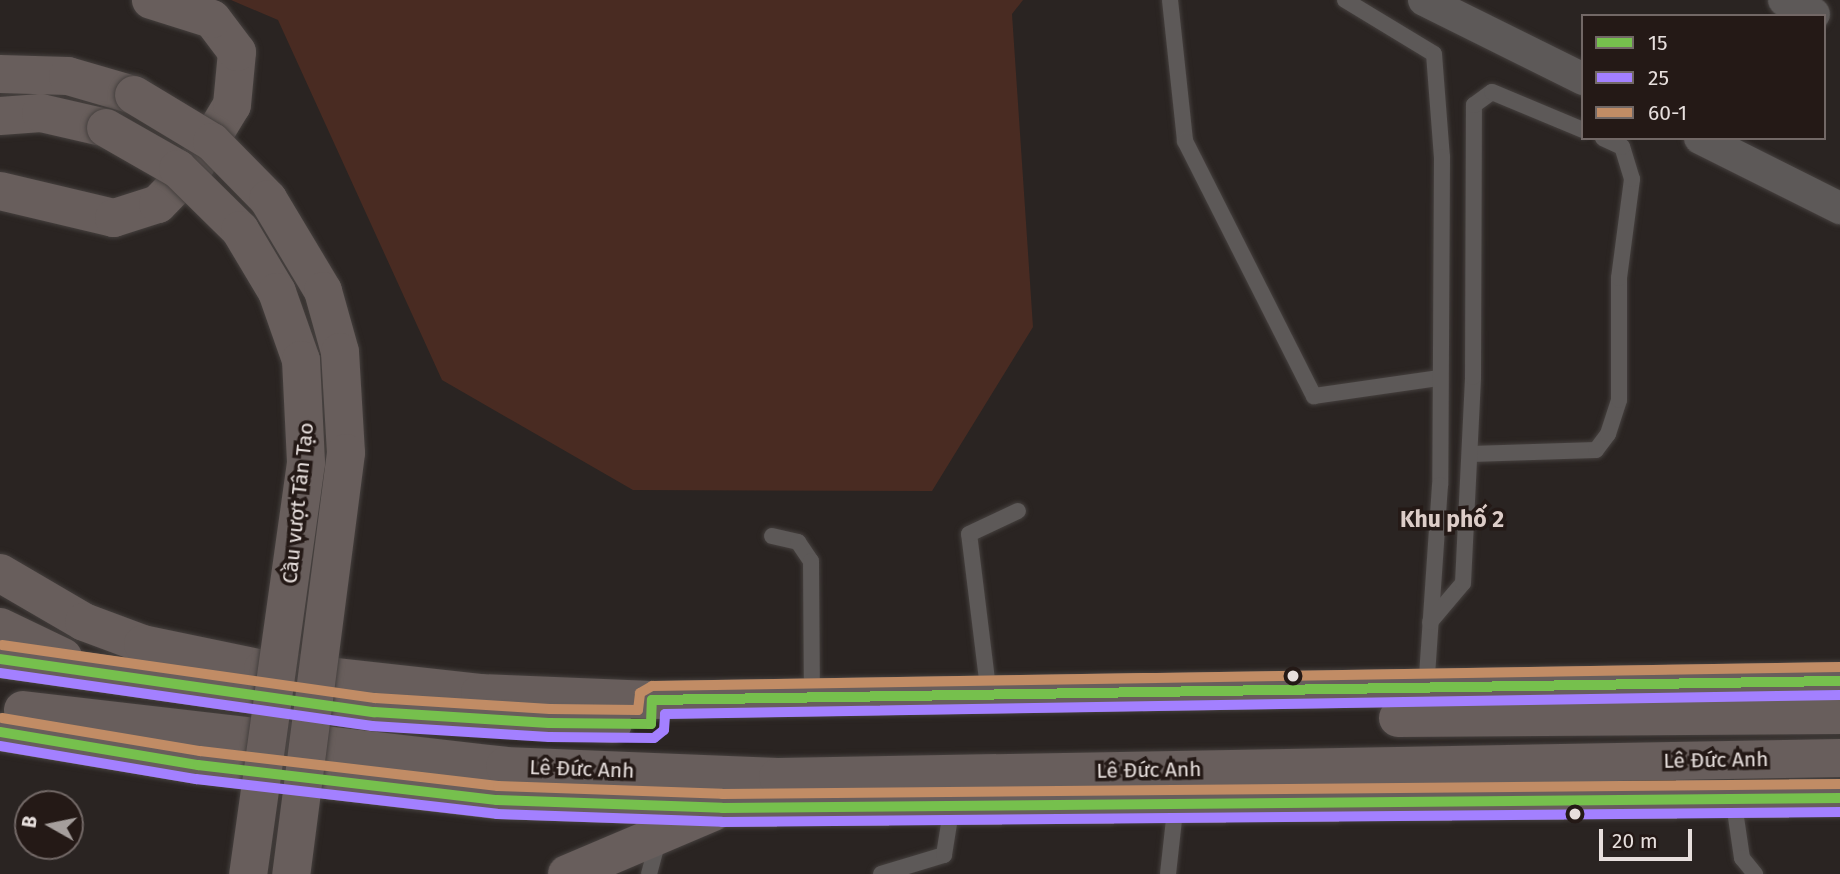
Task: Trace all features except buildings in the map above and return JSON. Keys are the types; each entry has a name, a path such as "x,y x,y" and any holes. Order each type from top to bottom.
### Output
{"highway":[{"path":"0,191 114,218 158,204 195,166 232,105 237,52 212,19 151,0"},
{"path":"0,74 68,76 134,95 212,142 268,199 323,291 340,352 346,453 291,874"},
{"name":"Cầu vượt Tân Tạo","path":"0,116 41,113 106,128 178,169 240,230 277,292 301,360 306,463 248,874"},
{"name":"Lê Đức Anh","path":"0,573 113,635 214,660 397,686 651,712 812,699 1426,692 1840,681"},
{"path":"0,627 103,676"},
{"name":"Lê Đức Anh","path":"0,659 103,676 374,712 1840,715"},
{"name":"Lê Đức Anh","path":"0,707 505,766 778,776 1840,758"},
{"name":"Lê Đức Anh","path":"0,732 198,765 498,800 722,808 1840,798"},
{"path":"567,874 722,808"}],"street":[{"path":"1424,0 1581,78"},
{"path":"1784,0 1820,14"},
{"path":"1704,140 1840,208"}],"lane":[{"path":"1170,0 1185,141 1314,396 1439,378"},
{"path":"1345,0 1434,54 1442,157 1439,378 1426,692"},
{"path":"1430,622 1463,583 1471,454 1474,105 1492,92 1581,129"},
{"path":"1471,454 1596,450 1608,434 1619,400 1619,278 1632,178 1622,146 1608,140"},
{"path":"989,696 969,534 1018,511"},
{"path":"772,536 798,542 811,561 812,699"},
{"path":"1732,760 1740,866 1755,874"},
{"path":"1168,874 1176,803"},
{"path":"881,874 944,855 952,805"},
{"path":"649,874 660,835"}],"shaded area":[{"path":"231,0 1023,0 1012,14 1033,327 932,491 633,490 442,380 278,20"}],"transit line":[{"name":"60-1","path":"2,645 375,698 550,709 638,710 640,693 652,686 1840,667"},
{"name":"15","path":"0,659 374,712 549,723 651,724 652,700 1840,681"},
{"name":"25","path":"0,673 372,726 549,737 654,738 664,730 665,714 1840,695"},
{"name":"60-1","path":"2,718 200,751 498,786 722,794 1840,784"},
{"name":"15","path":"0,732 198,765 497,800 722,808 1840,798"},
{"name":"25","path":"0,746 196,779 497,814 722,822 1840,812"}],"district":[{"name":"Khu phố 2","path":"1452,519"}]}
